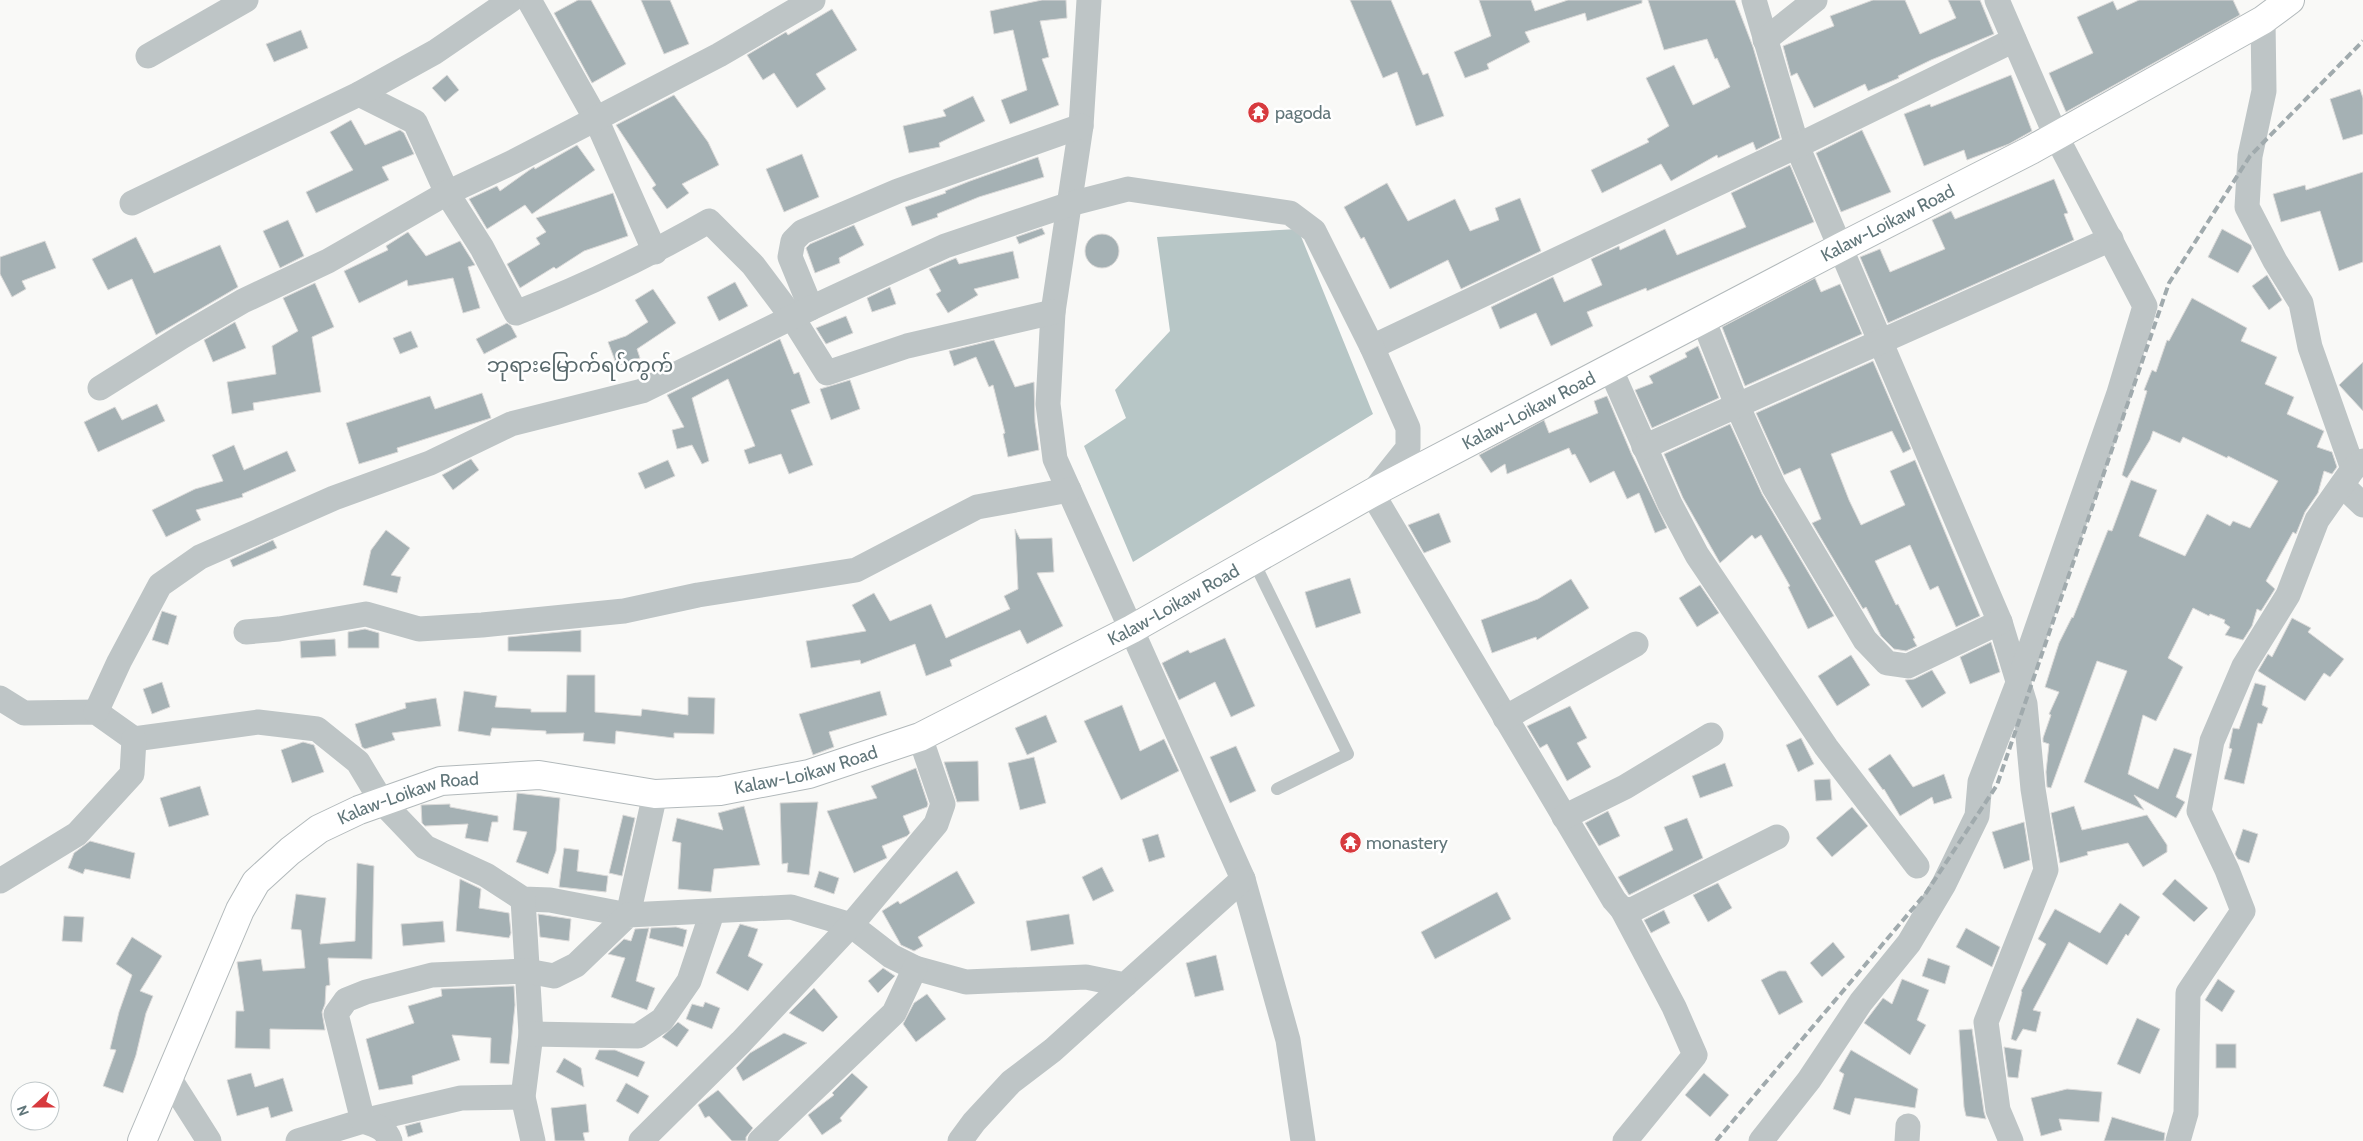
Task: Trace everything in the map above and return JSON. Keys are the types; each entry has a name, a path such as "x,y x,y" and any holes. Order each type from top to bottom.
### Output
{"main road":[{"name":"Kalaw-Loikaw Road","path":"142,1141 240,910 256,882 290,851 319,829 382,802 441,781 539,775 655,794 720,791 809,774 920,737 1132,629 1372,493 1702,319 2056,136 2263,20 2290,0"}],"street":[{"path":"148,56 246,0"},
{"path":"132,203 359,94 435,52 511,0"},
{"path":"529,0 596,119 655,252"},
{"path":"100,388 243,301 328,260 447,193 513,162 719,55 813,0"},
{"path":"1089,0 1081,126 1053,312 1048,404 1055,459 1243,879 1288,1040 1303,1141"},
{"path":"1754,0 1764,40 1798,146 2000,622 2025,704 2033,789 2046,870 1986,1022 1998,1110 2011,1141"},
{"path":"1764,40 1814,0"},
{"path":"1761,1141 1809,1080 1861,1002 1909,943 1944,884 1977,816 1980,782 2018,683 2119,393 2145,306 2056,136 1997,0"},
{"path":"2263,20 2264,91 2250,156 2247,207 2275,260 2301,303 2310,347 2363,505"},
{"path":"1372,347 1798,146 2014,40"},
{"path":"359,94 415,122 447,193 482,248 516,312 575,290 655,252 709,221 801,312"},
{"path":"1053,312 907,346 827,373 801,312 790,257 793,241 802,232 898,191 1081,126"},
{"path":"96,712 119,662 160,585 200,557 334,498 430,464 510,424 642,391 801,312 945,246 1070,204 1128,189 1290,212 1314,231 1372,347 1408,428 1408,448 1372,493 1564,817 1614,900 1622,909 1674,1007 1695,1056 1625,1141"},
{"path":"1644,446 2111,239"},
{"path":"1702,319 1737,405 1774,487 1865,640 1887,663 1908,666 2000,622"},
{"path":"1610,368 1670,504 1697,555 1725,600 1826,747 1917,866"},
{"path":"2178,1141 2186,1113 2188,992 2243,911 2227,870 2199,811 2212,741 2244,666 2288,595 2317,520 2353,472"},
{"path":"246,632 279,629 366,614 419,629 482,625 553,616 624,611 698,594 856,570 977,507 1069,490"},
{"path":"1505,718 1636,644"},
{"path":"0,698 24,712 96,712 134,739 258,722 317,729 358,762 382,802 424,847 486,875 523,899 550,900 628,915 791,907 851,925 891,956 916,968 966,982 1086,977 1125,985"},
{"path":"1564,817 1625,788 1711,735"},
{"path":"641,1141 741,1042 851,925 936,824 944,804 920,737"},
{"path":"0,881 77,834 132,774 134,739"},
{"path":"363,1120 336,1014 346,1000 366,992 432,975 527,970 554,976 576,965 628,915 655,794"},
{"path":"1622,909 1632,910 1778,837"},
{"path":"960,1141 974,1122 1011,1082 1053,1050 1243,879"},
{"path":"523,899 531,1034 523,1097 533,1141"},
{"path":"531,1034 638,1036 662,1020 689,981 712,912"},
{"path":"760,1141 894,1013 916,968"},
{"path":"169,1078 209,1141"},
{"path":"298,1141 363,1120 461,1098 523,1097"},
{"path":"363,1120 380,1127 390,1141"}],"lane":[{"path":"1253,560 1348,754 1277,789"}],"shaded area":[{"path":"1298,229 1373,414 1133,562 1084,446 1126,418 1115,390 1170,331 1157,237"}],"building":[{"path":"578,0 591,0 626,64 592,83 554,13"},
{"path":"641,0 670,0 689,44 664,54"},
{"path":"1042,0 1066,0 1067,18 1040,21 1049,57 1042,59 1059,105 1010,124 1001,100 1027,90 1013,30 994,34 990,11"},
{"path":"1350,0 1391,0 1423,75 1428,73 1444,116 1416,126 1397,72 1383,78"},
{"path":"1479,0 1531,0 1535,11 1568,0 1642,0 1642,3 1587,21 1585,13 1525,32 1530,42 1487,64 1489,69 1465,78 1454,52 1491,36"},
{"path":"1648,0 1735,0 1753,47 1780,138 1756,150 1753,142 1718,158 1717,155 1671,181 1661,164 1602,193 1591,170 1649,142 1647,139 1669,126 1646,78 1674,65 1693,105 1730,87 1707,39 1664,50"},
{"path":"1873,0 1905,0 1920,34 1956,18 1948,0 1980,0 1994,34 1931,60 1898,76 1899,78 1868,91 1865,84 1814,108 1797,73 1791,76 1783,46 1834,26 1830,16"},
{"path":"2139,0 2233,0 2240,15 2066,112 2049,73 2093,53 2077,17 2113,1 2117,10"},
{"path":"832,9 857,50 816,74 826,89 797,108 774,73 763,80 747,55 786,32 788,35"},
{"path":"301,30 308,48 274,62 266,44"},
{"path":"447,75 459,90 445,102 432,88"},
{"path":"2011,75 2032,131 2009,144 1967,160 1964,150 1924,166 1904,114 1930,104 1931,107"},
{"path":"2360,89 2363,98 2363,134 2343,140 2330,99"},
{"path":"674,95 708,142 719,165 682,184 689,193 667,209 652,188 656,185 616,125"},
{"path":"973,96 985,121 939,143 940,147 909,153 903,126 946,116 943,110"},
{"path":"351,120 365,145 400,130 404,133 414,154 382,167 389,180 316,213 306,192 353,170 330,132"},
{"path":"1862,130 1891,192 1841,212 1816,153"},
{"path":"577,145 595,170 532,214 525,205 487,229 469,199 497,186 500,191 534,167 535,169"},
{"path":"802,154 819,197 784,212 766,169"},
{"path":"1038,157 1044,177 979,197 937,214 938,217 912,226 905,207"},
{"path":"1790,165 1814,222 1647,291 1646,288 1587,312 1593,326 1551,346 1536,313 1500,329 1491,307 1553,277 1564,302 1602,285 1591,259 1619,246 1620,250 1665,229 1677,255 1746,227 1731,193"},
{"path":"2363,172 2363,262 2339,271 2320,211 2281,222 2273,194 2305,185 2306,190"},
{"path":"2054,179 2068,213 2064,214 2074,240 1888,323 1860,257 1880,249 1890,272 1945,249 1932,220 1951,211 1955,219"},
{"path":"1387,183 1408,221 1455,199 1470,231 1499,220 1495,208 1520,198 1541,251 1461,289 1448,260 1390,289 1364,237 1361,239 1344,207"},
{"path":"613,193 628,236 584,251 556,269 554,267 520,288 507,264 540,244 536,238 546,232 536,218"},
{"path":"288,220 304,256 280,268 263,231"},
{"path":"854,225 864,245 839,258 840,263 815,273 806,248 810,244"},
{"path":"1042,228 1045,234 1019,244 1016,237"},
{"path":"2222,229 2251,245 2252,248 2238,273 2208,257"},
{"path":"408,232 426,256 460,241 475,265 468,267 480,308 463,313 453,278 408,286 407,280 359,303 344,271 388,250 386,246"},
{"path":"1102,234 1114,239 1119,251 1114,263 1102,268 1090,263 1085,251 1090,239"},
{"path":"136,237 154,273 220,245 238,287 156,335 132,279 108,290 92,259"},
{"path":"45,241 56,268 22,281 26,289 12,297 0,274 0,257"},
{"path":"1013,251 1019,278 974,289 978,295 948,313 936,294 941,291 929,269 956,258 959,264"},
{"path":"2267,275 2282,300 2269,310 2252,286"},
{"path":"1815,278 1821,292 1840,284 1862,334 1745,386 1722,327"},
{"path":"735,282 748,306 719,321 707,297"},
{"path":"315,283 334,327 312,337 321,392 253,403 254,410 232,414 227,382 276,374 272,346 298,331 283,298"},
{"path":"890,287 896,304 872,312 867,298"},
{"path":"653,289 676,323 637,349 640,358 617,366 608,342 626,336 648,322 635,300"},
{"path":"2192,298 2247,328 2241,341 2277,357 2265,384 2294,397 2287,414 2324,431 2317,447 2332,452 2337,467 2332,474 2324,471 2318,493 2305,512 2296,534 2293,532 2266,581 2275,589 2261,611 2257,609 2252,626 2243,640 2225,635 2230,627 2224,623 2225,620 2210,614 2209,616 2193,608 2168,658 2183,667 2156,721 2143,715 2128,774 2158,789 2174,748 2192,754 2176,797 2185,802 2176,818 2134,795 2144,810 2084,782 2127,671 2097,661 2051,788 2047,787 2046,772 2049,744 2043,742 2043,738 2051,715 2049,714 2059,692 2045,687 2059,643 2073,618 2108,530 2112,531 2131,480 2157,490 2139,536 2185,556 2207,514 2230,526 2233,521 2250,528 2278,481 2228,456 2227,458 2183,437 2180,443 2153,431 2150,440 2127,478 2122,475 2147,391 2144,390 2152,370 2156,372 2167,340 2169,341"},
{"path":"846,316 853,333 826,344 816,328"},
{"path":"235,322 246,348 213,362 204,340"},
{"path":"507,323 511,326 517,337 484,354 476,339"},
{"path":"411,331 418,347 400,354 393,338"},
{"path":"780,339 794,374 799,372 810,403 791,410 813,465 789,474 781,454 749,464 744,450 755,446 728,379 692,398 709,461 702,464 692,445 677,449 672,430 684,427 667,395"},
{"path":"994,340 1015,387 1034,382 1035,422 1039,450 1008,457 1003,434 1005,433 993,385 989,387 976,357 954,366 949,351"},
{"path":"1698,346 1719,398 1652,428 1635,390 1653,383 1649,376 1687,357 1685,353"},
{"path":"1873,361 1911,449 1903,453 1892,431 1831,454 1849,500 1861,525 1905,505 1890,471 1915,460 1980,616 1956,627 1938,586 1930,590 1910,545 1875,561 1896,605 1898,604 1915,638 1913,639 1917,646 1906,651 1894,649 1881,636 1866,607 1863,609 1812,523 1821,519 1800,468 1784,475 1756,413"},
{"path":"2363,362 2363,411 2339,385"},
{"path":"850,380 860,409 831,420 820,389"},
{"path":"482,393 491,418 397,448 398,452 359,464 346,423 430,396 435,409"},
{"path":"1607,396 1631,453 1667,528 1655,533 1639,493 1627,499 1614,471 1590,483 1575,454 1572,455 1569,448 1507,474 1505,464 1491,473 1479,455 1544,420 1549,433 1598,413 1594,401"},
{"path":"157,404 165,421 98,452 84,422 115,407 122,420"},
{"path":"1730,424 1762,494 1834,616 1808,629 1788,587 1790,586 1761,535 1755,539 1752,535 1720,563 1683,498 1664,454"},
{"path":"234,445 244,470 287,451 296,471 242,494 243,497 196,510 201,520 166,537 152,510 195,489 223,481 212,455"},
{"path":"471,459 479,470 453,490 442,475"},
{"path":"668,460 675,476 645,489 638,473"},
{"path":"1439,513 1451,542 1424,553 1408,525"},
{"path":"1015,529 1020,539 1052,538 1054,572 1037,573 1063,626 1027,644 1020,630 950,660 952,666 926,676 915,644 861,664 860,660 811,668 806,641 866,631 852,605 874,593 890,621 931,604 946,638 1010,609 1004,596 1018,589"},
{"path":"386,530 410,548 391,575 401,577 397,593 363,585 371,550"},
{"path":"273,540 277,548 233,567 230,560"},
{"path":"1350,578 1361,613 1316,628 1305,592"},
{"path":"1571,579 1589,608 1537,640 1536,637 1492,653 1481,620 1538,599"},
{"path":"1700,585 1719,613 1697,627 1679,598"},
{"path":"162,611 177,616 168,645 152,640"},
{"path":"2292,618 2311,628 2308,632 2344,659 2330,677 2324,673 2305,701 2258,671 2268,654 2272,657"},
{"path":"365,629 379,633 379,648 348,648 348,632"},
{"path":"581,630 581,652 508,651 508,637"},
{"path":"1225,638 1255,706 1231,717 1215,682 1179,700 1162,663 1188,650 1190,653"},
{"path":"335,639 336,656 301,658 300,641"},
{"path":"1991,642 2000,672 1970,684 1960,657"},
{"path":"1851,655 1870,685 1837,706 1818,676"},
{"path":"1932,670 1946,693 1922,708 1905,680 1914,679"},
{"path":"567,675 595,675 595,712 641,716 642,709 688,715 688,697 715,698 714,734 674,733 674,738 616,731 615,744 583,741 584,733 546,734 546,731 492,728 490,736 458,731 464,691 497,696 495,707 531,709 531,712 566,712"},
{"path":"162,682 170,707 152,714 143,689"},
{"path":"2255,683 2266,686 2262,705 2268,708 2262,724 2258,723 2244,784 2224,779 2232,749 2229,748 2233,728 2239,729"},
{"path":"880,691 887,715 829,732 834,747 813,755 799,714"},
{"path":"436,698 441,726 392,733 395,740 365,749 362,747 355,724 406,708 405,703"},
{"path":"1122,705 1140,751 1164,739 1179,771 1121,800 1084,721"},
{"path":"1570,706 1587,738 1577,743 1591,767 1567,781 1547,744 1540,748 1527,726"},
{"path":"1046,715 1057,742 1027,755 1015,728"},
{"path":"1801,738 1814,764 1798,772 1786,745"},
{"path":"303,742 314,745 324,772 292,783 281,750"},
{"path":"1236,746 1256,791 1230,803 1210,757"},
{"path":"1890,754 1913,787 1944,774 1952,798 1934,804 1932,797 1900,816 1884,789 1868,769"},
{"path":"1034,757 1046,803 1020,810 1008,763"},
{"path":"978,761 979,801 957,802 944,762"},
{"path":"1725,763 1733,786 1700,798 1692,776"},
{"path":"916,768 928,804 927,807 903,816 910,833 882,846 887,858 854,873 827,811 877,798 871,786"},
{"path":"1830,779 1832,800 1816,801 1814,780"},
{"path":"200,786 209,815 169,827 160,798"},
{"path":"517,793 560,798 556,851 548,874 516,862 527,832 513,830"},
{"path":"818,802 809,875 787,872 788,863 782,864 780,803"},
{"path":"450,804 450,807 498,816 498,822 492,822 488,842 465,838 468,824 425,826 422,823 421,805"},
{"path":"744,806 760,865 714,869 711,892 678,889 681,843 672,841 677,818 723,830 718,813"},
{"path":"2074,806 2082,830 2147,815 2167,845 2167,852 2143,867 2128,843 2087,852 2088,855 2060,863 2051,813"},
{"path":"1852,807 1868,826 1832,857 1816,838"},
{"path":"1608,811 1620,836 1599,846 1585,823"},
{"path":"623,815 635,818 622,876 609,873"},
{"path":"1687,818 1703,858 1629,895 1618,877 1673,850 1664,827"},
{"path":"2024,822 2030,860 2004,869 1992,832"},
{"path":"2243,829 2258,834 2249,863 2238,859 2235,854"},
{"path":"1158,834 1165,857 1149,862 1142,839"},
{"path":"90,841 135,853 130,879 85,869 83,874 68,868 74,853"},
{"path":"564,848 579,850 577,871 608,876 606,892 559,887"},
{"path":"357,863 374,866 372,959 328,958 330,985 326,986 325,1004 322,1012 325,1030 270,1029 270,1049 235,1048 236,1011 244,1011 237,962 261,959 263,971 305,968 301,930 291,929 296,894 326,898 320,944 355,941"},
{"path":"1102,867 1114,891 1093,901 1082,877"},
{"path":"819,871 839,878 834,894 814,887"},
{"path":"957,871 975,903 918,937 923,946 914,951 901,945 882,911 898,901 900,904"},
{"path":"460,879 481,889 479,908 509,913 511,933 509,938 456,931"},
{"path":"2175,879 2208,908 2194,922 2162,894"},
{"path":"1718,883 1732,908 1708,922 1693,895"},
{"path":"1497,892 1511,919 1435,959 1421,932"},
{"path":"2120,903 2140,917 2128,936 2126,934 2107,965 2069,942 2033,1010 2041,1012 2036,1032 2023,1029 2016,1041 2011,1039 2021,991 2046,944 2038,939 2055,909 2100,933"},
{"path":"1664,910 1670,923 1651,933 1644,920"},
{"path":"538,914 571,919 569,941 540,937"},
{"path":"1069,914 1074,944 1031,951 1026,921"},
{"path":"64,916 84,917 82,942 62,941"},
{"path":"443,921 445,942 403,946 401,924"},
{"path":"740,924 758,929 748,956 763,964 748,991 716,973"},
{"path":"676,927 687,930 683,947 649,938 651,928"},
{"path":"649,928 636,981 655,988 647,1010 611,997 625,958 608,954 624,939 631,941 635,929"},
{"path":"1966,928 2000,947 1992,967 1956,947"},
{"path":"132,937 162,956 140,991 153,996 146,1013 136,1055 123,1093 103,1086 116,1050 110,1049 119,1012 132,975 116,964"},
{"path":"1833,942 1845,957 1822,977 1810,963"},
{"path":"1216,955 1224,990 1195,997 1186,963"},
{"path":"1928,958 1950,966 1945,984 1922,976"},
{"path":"883,968 895,976 878,993 868,981"},
{"path":"1779,971 1786,971 1803,1002 1779,1015 1761,980"},
{"path":"1902,979 1929,990 1917,1020 1926,1025 1910,1055 1864,1023 1883,998 1892,1004"},
{"path":"2218,979 2235,991 2222,1012 2205,1000"},
{"path":"514,986 515,1005 509,1064 490,1063 491,1038 452,1035 460,1060 412,1076 413,1084 379,1090 366,1039 414,1023 408,1006 442,996 441,989"},
{"path":"814,988 838,1017 823,1032 789,1013"},
{"path":"927,994 946,1019 916,1042 903,1024 914,1003"},
{"path":"705,1002 720,1008 712,1029 686,1019 692,1004 703,1007"},
{"path":"2137,1018 2160,1029 2140,1074 2117,1064"},
{"path":"678,1022 689,1030 677,1047 662,1037"},
{"path":"1972,1029 1986,1119 1966,1116 1964,1107 1959,1030"},
{"path":"784,1033 807,1043 743,1081 736,1068 750,1053"},
{"path":"2216,1044 2236,1044 2236,1068 2216,1068"},
{"path":"2004,1047 2022,1050 2018,1078 2008,1077"},
{"path":"599,1050 615,1050 645,1062 638,1077 595,1059"},
{"path":"1851,1050 1918,1089 1915,1108 1855,1098 1850,1115 1833,1109 1844,1074 1839,1071"},
{"path":"564,1058 581,1068 584,1087 556,1072"},
{"path":"251,1073 255,1087 283,1078 293,1111 271,1118 268,1107 237,1116 227,1080"},
{"path":"852,1073 868,1087 840,1118 842,1121 822,1135 808,1115 834,1095 832,1093"},
{"path":"1704,1073 1729,1095 1710,1117 1685,1095"},
{"path":"626,1083 649,1096 638,1114 616,1101"},
{"path":"2067,1089 2102,1092 2099,1122 2059,1119 2062,1130 2041,1136 2031,1098"},
{"path":"718,1090 753,1128 746,1137 746,1141 732,1141 709,1116 705,1118 698,1105"},
{"path":"586,1104 589,1132 583,1133 585,1141 555,1141 551,1108"},
{"path":"2112,1117 2165,1133 2164,1141 2104,1141"},
{"path":"420,1122 423,1132 408,1137 405,1126"}],"railway":[{"path":"1716,1141 1926,893 1997,785 2169,283 2250,156 2363,41"}],"place":[{"name":"pagoda","path":"1259,113"},
{"name":"monastery","path":"1350,843"}],"district":[{"name":"ဘုရားမြောက်ရပ်ကွက်","path":"580,365"}]}
